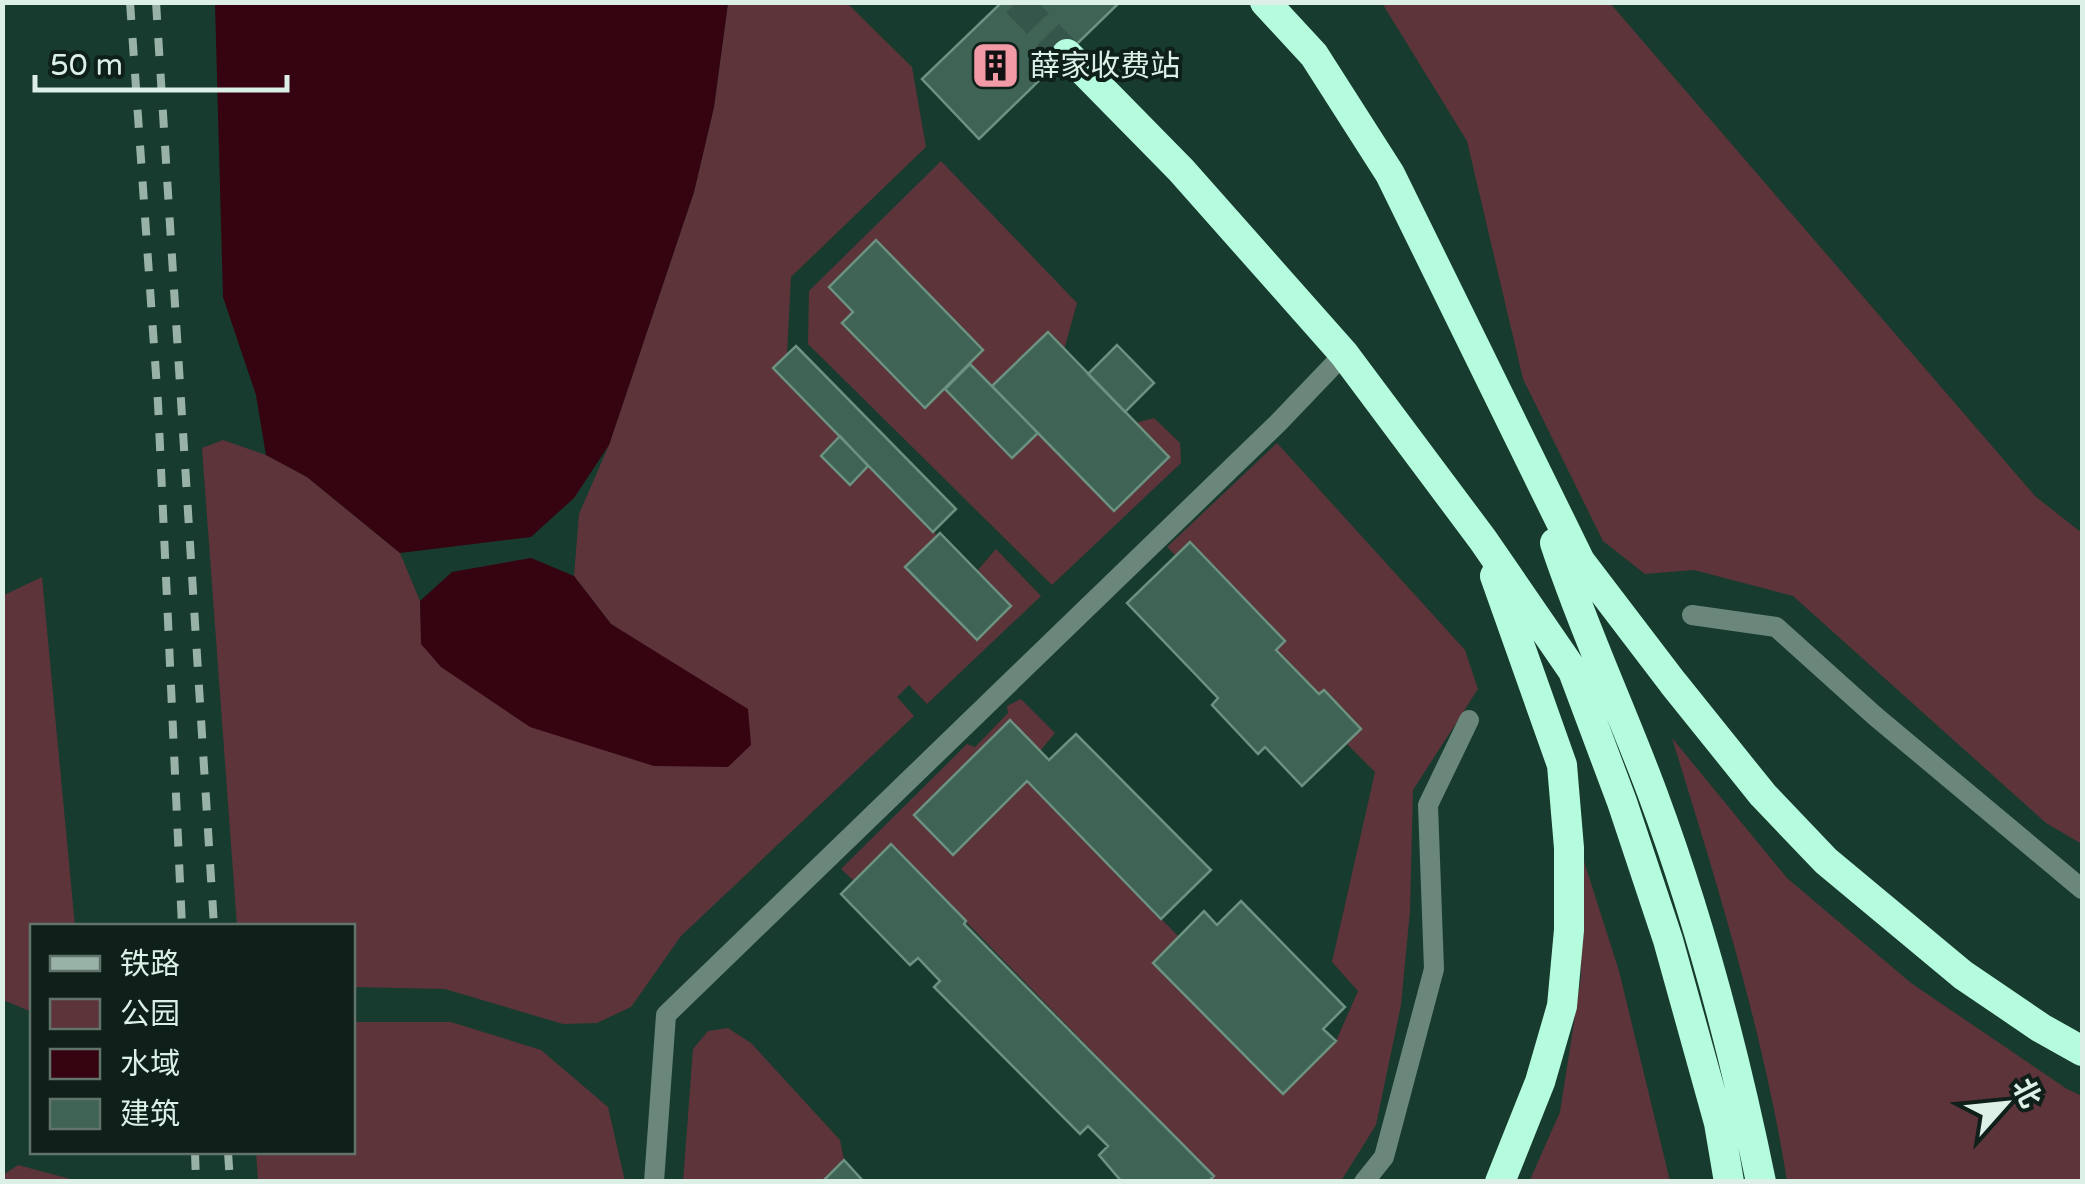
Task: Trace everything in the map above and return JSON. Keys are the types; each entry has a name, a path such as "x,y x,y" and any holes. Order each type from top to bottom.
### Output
{"highway":[{"path":"1265,2 1314,55 1390,174 1580,561 1763,795 1826,861 1963,975 2082,1051"},
{"path":"1067,54 1181,170 1344,354 1574,670 1668,940 1719,1123 1729,1182"},
{"path":"1528,460 1561,562 1652,794 1698,930 1747,1113 1761,1182"},
{"path":"1482,540 1562,765 1569,848 1569,930 1562,1006 1540,1082 1500,1182"}],"lane":[{"path":"654,1182 666,1015 1278,423 1344,354"},
{"path":"1692,615 1776,627 2082,890"},
{"path":"1364,1182 1384,1156 1434,968 1428,804 1469,720"}],"green space":[{"path":"728,3 847,3 912,67 926,147 791,277 787,354 774,369 840,436 821,457 849,484 868,466 937,535 905,567 976,640 1011,606 977,571 996,549 1041,596 927,704 909,685 897,697 914,716 681,936 631,1007 597,1023 563,1024 445,989 355,987 355,924 237,924 202,448 223,440 266,455 307,477 400,553 420,601 422,644 670,662 611,624 574,576 579,514 609,445 694,192 714,107"},
{"path":"1382,3 1610,3 2035,496 2082,533 2082,844 2046,823 1793,596 1694,570 1645,574 1603,541 1523,379 1467,141"},
{"path":"941,161 1077,303 1064,350 1047,333 992,386 970,364 983,349 876,241 829,286 925,407 945,389 1011,457 1038,433 1113,511 1168,457 1135,423 1154,418 1180,443 1181,463 1052,585 808,344 809,291"},
{"path":"1277,443 1465,650 1478,689 1413,790 1410,911 1401,1005 1376,1125 1341,1181 1208,1181 1213,1175 891,845 854,881 841,869 967,744 975,747 1008,713 1007,706 1021,699 1055,733 1040,751 1010,720 914,815 953,854 1027,781 1179,937 1154,963 1283,1094 1336,1041 1358,991 1332,962 1375,772 1346,743 1361,728 1324,690 1319,694 1276,650 1285,641 1191,543 1176,556 1167,547"},
{"path":"42,577 75,924 30,924 30,1011 3,1000 2,596"},
{"path":"1672,738 1787,878 1911,983 2082,1096 2082,1181 1787,1181 1752,1013"},
{"path":"1582,855 1619,971 1670,1181 1529,1182 1560,1112 1581,977"},
{"path":"355,1022 451,1022 541,1050 608,1107 625,1181 258,1181 256,1154 355,1154"},
{"path":"728,1028 751,1043 840,1140 844,1160 822,1181 683,1182 693,1049 708,1031"},
{"path":"18,1165 78,1181 3,1181 3,1175"}],"water":[{"path":"215,3 728,3 714,107 694,192 609,445 574,498 531,537 400,553 307,477 266,455 256,395 223,297"},
{"path":"531,558 574,576 611,624 748,709 751,745 728,767 654,766 530,727 441,667 421,644 420,601 452,572"}],"building":[{"name":"薛家收费站","path":"1002,2 1120,2 979,139 922,79"},
{"path":"876,240 983,350 925,408 842,323 853,312 829,287"},
{"path":"1048,332 1169,457 1114,511 992,386"},
{"path":"1117,345 1154,383 1125,412 1088,374"},
{"path":"796,346 956,509 933,532 773,368"},
{"path":"970,364 1038,433 1012,458 945,389"},
{"path":"840,436 868,466 850,485 821,456"},
{"path":"940,533 1011,606 977,640 905,567"},
{"path":"1190,542 1285,641 1276,650 1319,694 1324,690 1361,729 1302,786 1265,747 1258,754 1212,705 1218,698 1127,603"},
{"path":"1010,720 1049,760 1076,734 1211,870 1161,919 1027,781 953,855 914,815"},
{"path":"891,844 966,921 964,924 1214,1176 1208,1182 1122,1182 1099,1155 1108,1146 1088,1126 1080,1134 934,987 940,981 918,958 910,965 841,894"},
{"path":"1241,901 1345,1007 1323,1029 1336,1041 1283,1094 1153,963 1204,911 1217,925"},
{"path":"844,1160 864,1182 822,1182"}],"tunnel":[{"path":"1017,2 1067,54"}],"railway":[{"path":"130,2 158,403 182,924"},
{"path":"156,2 214,924"},
{"path":"195,1154 196,1182"},
{"path":"228,1154 230,1182"}],"place":[{"name":"薛家收费站","path":"995,66"}]}
